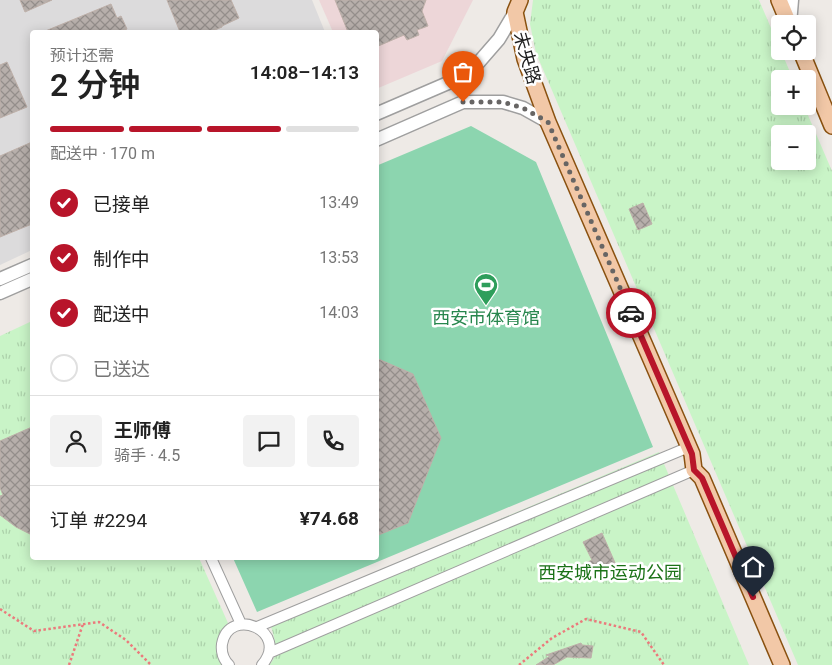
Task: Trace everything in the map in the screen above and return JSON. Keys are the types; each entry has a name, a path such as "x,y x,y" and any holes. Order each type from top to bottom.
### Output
{"main road":[{"path":"779,0 785,15"},
{"name":"未央路","path":"517,6 525,59 548,122 692,454 694,470 702,478 782,665"},
{"path":"804,60 832,126"}],"street":[{"path":"790,15 792,0"},
{"path":"379,113 455,80 479,62 499,39 517,6"},
{"path":"379,139 463,102 503,102 523,108 548,122"},
{"path":"0,279 30,267"},
{"path":"0,293 30,280"},
{"path":"257,626 689,447"},
{"path":"269,653 694,470"},
{"path":"212,560 241,624"},
{"path":"229,665 223,656 221,648 223,640 233,627 249,624 257,626 268,638 269,653 262,665"}],"path":[{"path":"0,609 34,631 99,622 126,640 151,665"},
{"path":"519,665 552,638 586,619 641,632 664,665"},
{"path":"69,665 83,624"}],"shaded area":[{"path":"0,0 312,0 324,30 30,30 30,251 0,265"},
{"path":"319,0 473,0 442,61 379,88 379,30 332,30"}],"green space":[{"path":"533,0 759,0 771,28 771,60 785,60 789,70 771,70 771,115 808,115 812,125 771,125 771,170 816,170 816,134 832,171 832,665 798,665 536,53 530,24"},
{"name":"西安市体育馆","path":"471,126 536,162 653,447 257,612 234,560 379,560 379,165"},
{"path":"30,322 30,560 200,560 228,623 220,634 217,643 217,652 221,665 0,665 0,336"},
{"name":"西安城市运动公园","path":"659,452 749,665 269,665 275,654 275,642 268,617"}],"building":[{"path":"20,0 52,0 25,12"},
{"path":"167,0 231,0 239,18 215,30 179,30"},
{"path":"335,0 426,0 422,11 428,26 417,30 419,35 407,40 404,35 379,46 379,30 347,30"},
{"path":"111,4 117,18 121,16 127,29 124,30 48,30"},
{"path":"7,62 27,107 0,118 0,65"},
{"path":"30,143 30,225 0,237 0,156"},
{"path":"643,203 652,224 638,230 629,209"},
{"path":"379,359 413,374 441,438 408,523 379,535"},
{"path":"30,428 30,534 16,527 0,515 0,496 3,495 0,488 0,441"},
{"path":"602,533 616,565 578,582 572,569 592,560 583,542"},
{"path":"581,643 582,645 593,646 591,658 567,657 553,665 536,665 550,656 546,655"}],"way so far":[{"path":"463,102 503,102 523,108 548,122 631,313"}],"place":[{"name":"西安市体育馆","path":"486,306"}],"route":[{"path":"631,313 692,454 694,470 702,478 753,597"}]}
